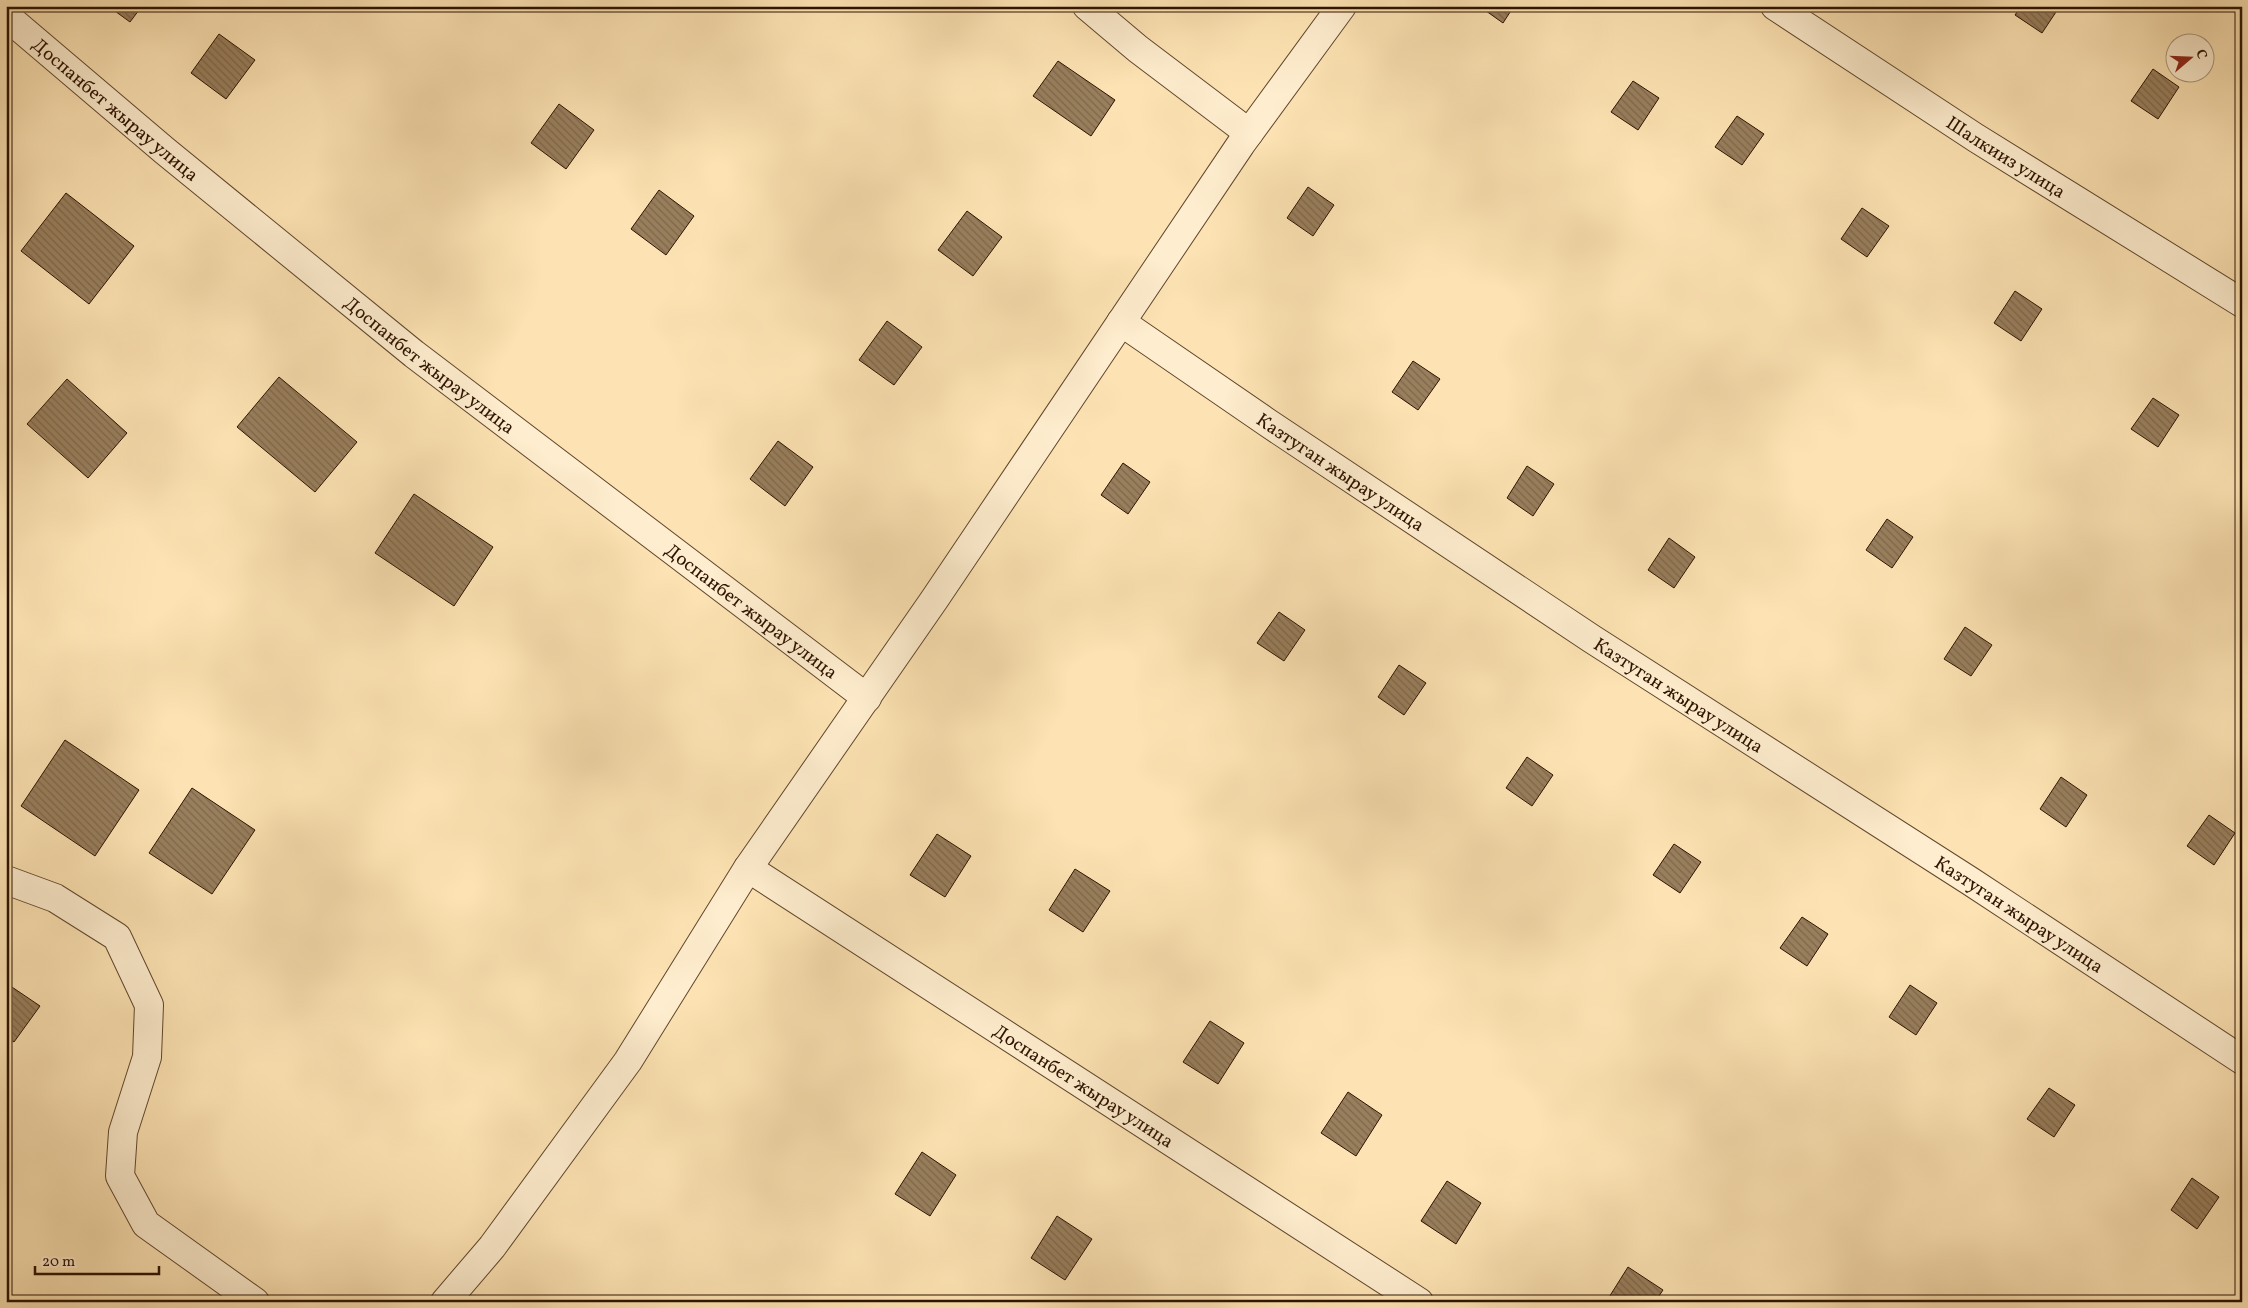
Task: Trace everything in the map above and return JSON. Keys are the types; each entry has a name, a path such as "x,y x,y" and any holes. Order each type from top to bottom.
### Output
{"street":[{"path":"1087,6 1138,49 1249,133"},
{"path":"444,1302 492,1247 628,1061 748,868 867,698 1249,133 1342,6"},
{"name":"Шалкииз улица","path":"1775,6 1976,138 2242,303"},
{"name":"Доспанбет жырау улица","path":"6,16 165,151 414,354 867,698"},
{"name":"Казтуган жырау улица","path":"1121,322 1592,639 1970,881 2242,1060"},
{"name":"Доспанбет жырау улица","path":"748,868 1419,1302"},
{"path":"6,880 55,898 117,937 149,1005 147,1057 123,1132 120,1176 146,1224 255,1302"}],"building":[{"path":"108,6 142,6 130,22"},
{"path":"1479,6 1514,6 1503,23"},
{"path":"2021,6 2060,6 2042,33 2015,15"},
{"path":"219,34 255,60 226,99 191,73"},
{"path":"1058,61 1115,100 1091,136 1033,96"},
{"path":"2153,69 2166,78 2166,82 2172,82 2179,87 2158,119 2131,101"},
{"path":"1633,81 1659,98 1638,130 1611,112"},
{"path":"559,104 594,130 566,169 531,143"},
{"path":"1737,116 1764,134 1742,165 1715,147"},
{"path":"1308,187 1334,205 1313,236 1287,218"},
{"path":"659,190 694,216 666,255 631,229"},
{"path":"66,193 134,246 89,304 21,251"},
{"path":"1862,208 1889,226 1867,257 1841,239"},
{"path":"967,211 1002,237 973,276 938,250"},
{"path":"2015,291 2042,309 2021,341 1994,323"},
{"path":"887,321 922,347 894,385 859,360"},
{"path":"1413,361 1440,379 1418,410 1392,392"},
{"path":"279,377 357,442 315,492 237,427"},
{"path":"67,379 127,433 88,478 27,424"},
{"path":"2153,398 2179,415 2158,447 2131,429"},
{"path":"778,441 813,467 785,506 750,479"},
{"path":"1123,463 1150,482 1128,514 1101,495"},
{"path":"1527,466 1554,484 1533,516 1507,498"},
{"path":"414,494 493,547 454,606 375,553"},
{"path":"1887,519 1913,537 1892,568 1866,550"},
{"path":"1669,538 1695,557 1674,588 1648,570"},
{"path":"1279,612 1305,630 1284,661 1257,643"},
{"path":"1965,627 1992,645 1971,676 1944,659"},
{"path":"1399,665 1426,683 1404,715 1378,697"},
{"path":"65,740 139,790 95,856 21,806"},
{"path":"1527,757 1553,775 1532,806 1506,788"},
{"path":"2061,777 2087,795 2066,827 2040,809"},
{"path":"192,788 255,830 212,894 149,853"},
{"path":"2209,815 2235,833 2214,865 2187,846"},
{"path":"937,834 971,856 945,897 910,875"},
{"path":"1674,844 1701,862 1680,893 1653,875"},
{"path":"1075,869 1110,891 1083,932 1049,910"},
{"path":"1802,917 1828,934 1807,966 1780,948"},
{"path":"6,983 40,1006 14,1042 6,1037"},
{"path":"1910,985 1937,1003 1916,1035 1889,1017"},
{"path":"1210,1021 1244,1043 1218,1084 1183,1062"},
{"path":"2049,1088 2075,1105 2054,1137 2027,1119"},
{"path":"1348,1092 1382,1115 1356,1156 1321,1133"},
{"path":"922,1152 956,1175 930,1216 895,1194"},
{"path":"2192,1178 2219,1197 2197,1229 2171,1210"},
{"path":"1447,1181 1481,1203 1456,1244 1421,1221"},
{"path":"1057,1216 1092,1239 1065,1280 1031,1258"},
{"path":"1628,1267 1663,1290 1655,1302 1606,1302"}]}
